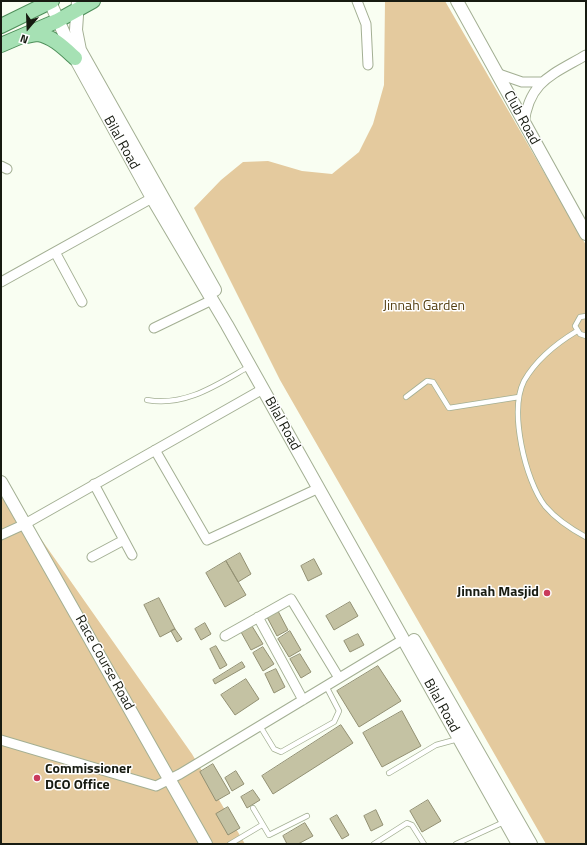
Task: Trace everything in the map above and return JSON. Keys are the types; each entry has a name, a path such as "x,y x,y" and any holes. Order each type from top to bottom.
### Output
{"main road":[{"path":"1,45 57,21 77,6 93,1"},
{"name":"Club Road","path":"457,1 524,125 586,234"},
{"path":"1,26 51,2"},
{"name":"Bilal Road","path":"51,2 57,21 75,58 152,198 250,366 518,844"},
{"name":"Bilal Road","path":"77,6 76,30 80,50 350,528 531,844"},
{"path":"16,38 38,34 61,46 75,58"},
{"name":"Race Course Road","path":"1,482 206,844"}],"street":[{"path":"357,1 366,24 368,65"},
{"path":"524,125 529,102 541,82 586,56"},
{"path":"495,72 517,81 541,82"},
{"path":"1,282 152,198"},
{"path":"55,252 82,302"},
{"path":"154,328 212,300"},
{"path":"1,535 25,524 263,389"},
{"path":"155,450 207,540 319,488"},
{"path":"94,484 122,540 132,555"},
{"path":"92,557 122,540"},
{"path":"225,636 291,599 339,678"},
{"path":"258,617 303,700"},
{"path":"1,740 156,786 260,726 404,639"}],"lane":[{"path":"586,316 580,317 576,322 577,331 586,336"},
{"path":"577,331 560,341 532,369 524,382 519,397 519,427 525,467 538,496 546,507 560,520 586,537"},
{"path":"147,400 170,402 194,396 250,366"},
{"path":"406,397 430,380 433,382 449,408 519,397"},
{"path":"260,726 274,749 281,752 334,722 339,711 326,686"},
{"path":"389,773 436,745 459,738"},
{"path":"252,808 267,834 272,836 307,816"},
{"path":"456,844 505,821"},
{"path":"374,844 407,823 412,825 424,844"},
{"path":"230,844 262,825"}],"green space":[{"name":"Jinnah Garden","path":"385,1 445,1 586,245 586,844 546,844 280,380 194,208 221,180 243,162 268,161 302,171 332,174 359,152 373,124 384,85"},
{"path":"1,482 192,754 245,844 1,844"}],"building":[{"path":"240,553 251,574 238,582 226,561"},
{"path":"314,559 322,574 308,581 301,566"},
{"path":"226,561 246,595 225,607 206,573"},
{"path":"159,598 175,629 160,637 144,605"},
{"path":"350,602 358,616 334,630 326,616"},
{"path":"278,611 288,630 277,636 267,617"},
{"path":"205,623 211,634 201,640 195,629"},
{"path":"252,626 263,644 251,650 241,632"},
{"path":"175,629 182,639 177,642 171,631"},
{"path":"290,631 301,650 289,657 278,639"},
{"path":"358,634 364,645 350,652 344,641"},
{"path":"216,646 227,665 220,669 210,649"},
{"path":"263,647 274,664 263,671 253,653"},
{"path":"300,654 311,672 301,678 290,659"},
{"path":"242,662 245,667 215,684 213,680"},
{"path":"378,666 401,701 359,727 337,691"},
{"path":"276,669 285,687 274,693 265,674"},
{"path":"246,679 259,699 235,715 221,695"},
{"path":"402,711 421,746 382,767 363,733"},
{"path":"341,725 353,743 273,794 262,776"},
{"path":"213,764 230,793 216,801 200,772"},
{"path":"236,771 244,784 232,791 225,778"},
{"path":"253,790 260,800 247,808 241,797"},
{"path":"428,800 441,821 422,832 410,811"},
{"path":"228,807 240,828 228,835 216,814"},
{"path":"376,810 383,825 371,831 364,816"},
{"path":"337,815 349,835 342,839 330,819"},
{"path":"305,823 313,836 298,844 287,844 283,836"}],"place":[{"name":"Jinnah Masjid","path":"547,593"},
{"name":"Commissioner DCO Office","path":"37,778"}]}
